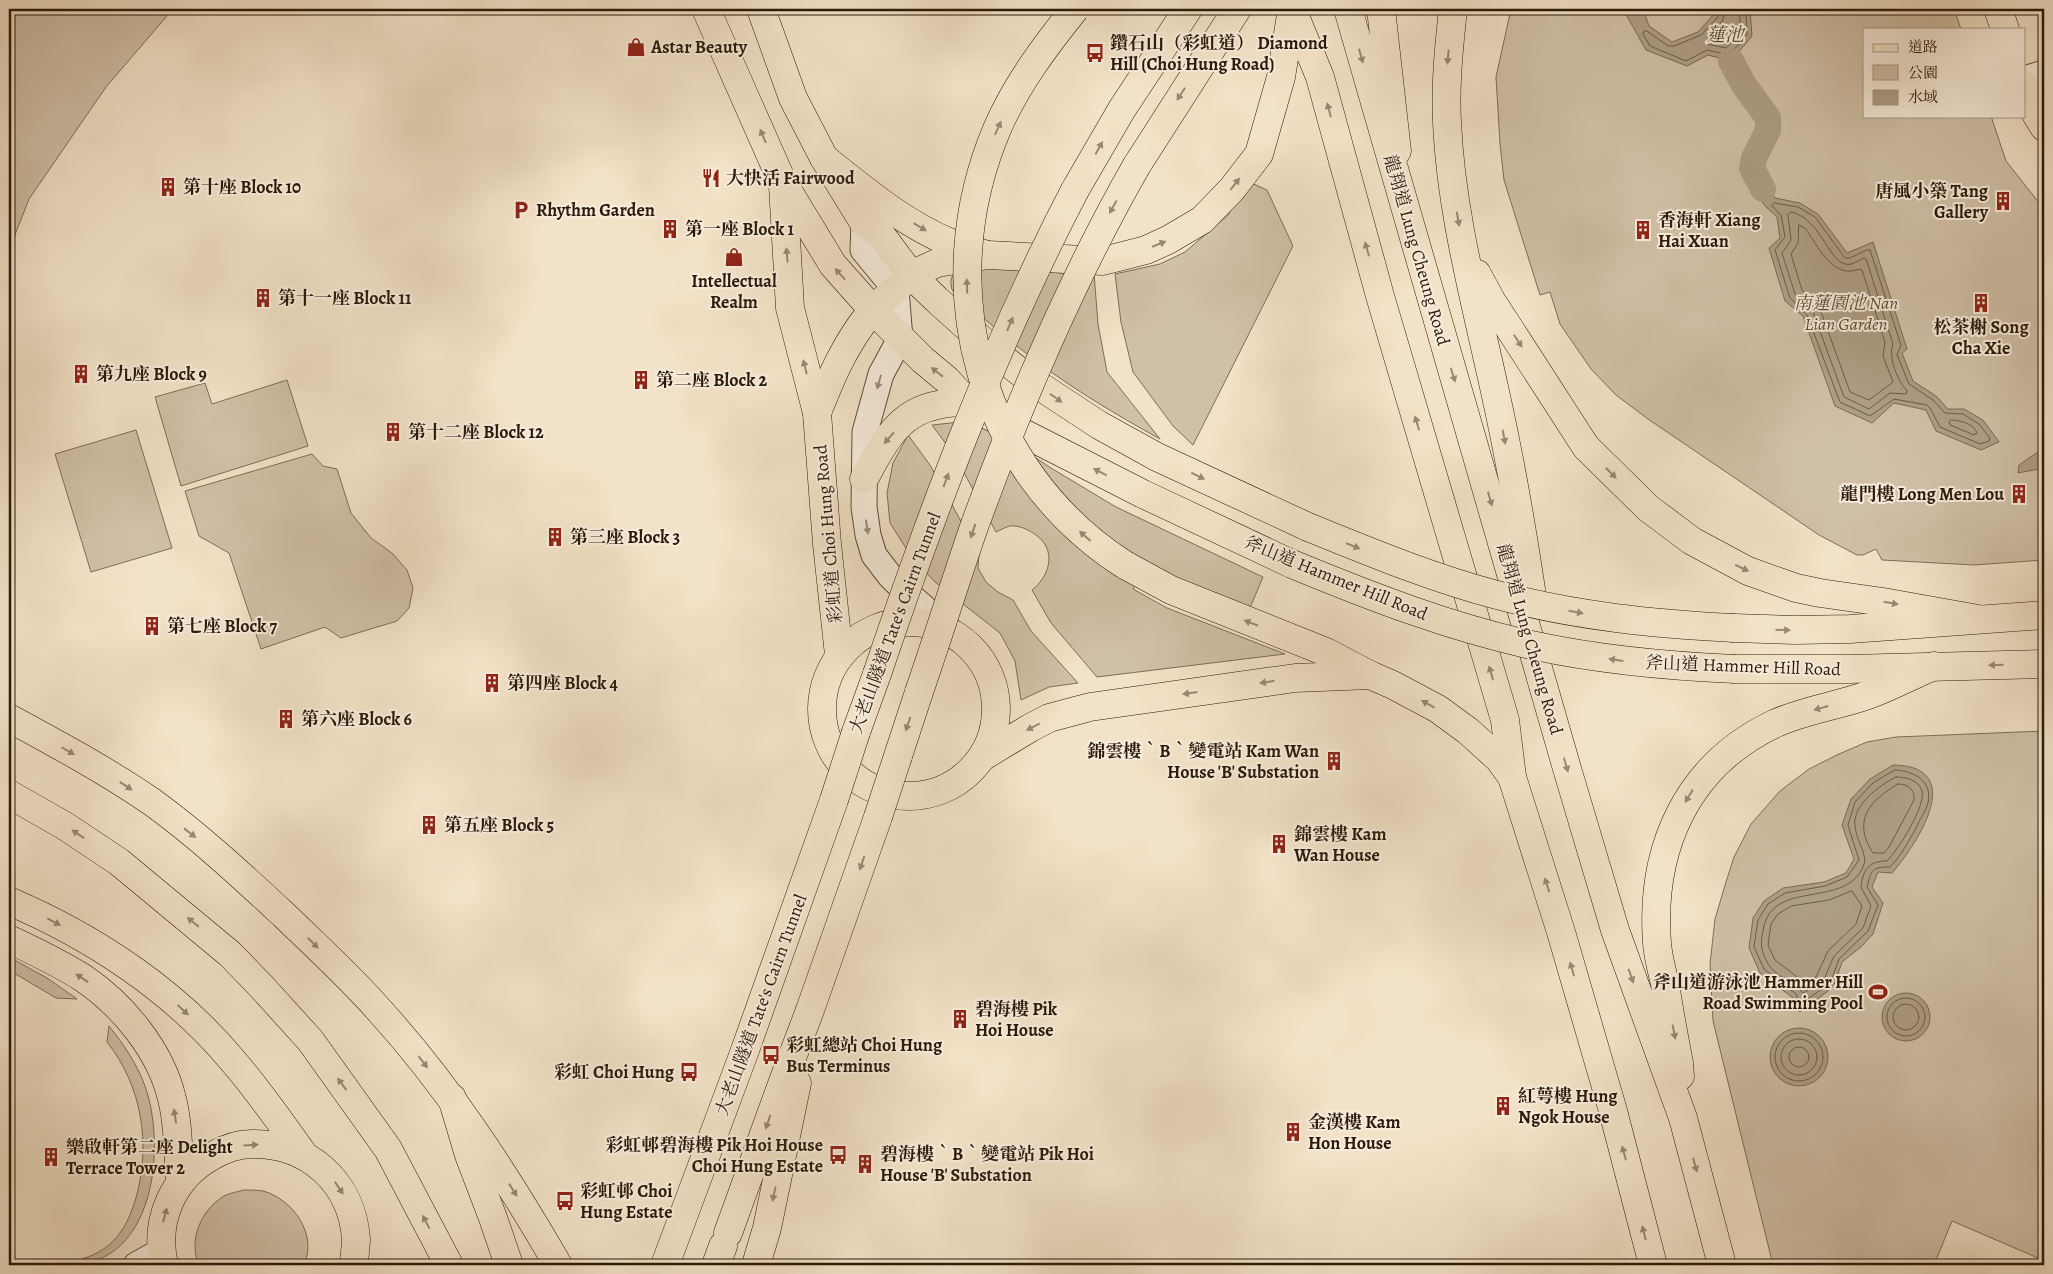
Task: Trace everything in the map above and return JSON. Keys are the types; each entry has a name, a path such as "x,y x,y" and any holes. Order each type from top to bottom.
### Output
{"main road":[{"name":"彩虹道 Choi Hung Road","path":"706,9 782,181 833,265 873,310"},
{"path":"761,9 793,98 824,158 864,223 882,236 903,283"},
{"path":"1075,9 1021,82 997,128 981,176 968,235 968,307 975,350 984,384 998,420 1020,459 1046,497 1062,514 1100,549 1124,565 1171,590 1326,652 1438,709 1500,758 1512,777"},
{"name":"大老山隧道 Tate's Cairn Tunnel","path":"664,1265 744,1054 898,610 970,417 1021,298 1075,190 1122,109 1188,9"},
{"path":"723,1248 810,1010 878,816 974,528 1009,435 1042,356 1109,213 1137,165 1237,9"},
{"path":"824,158 879,201 917,226 952,244 988,255 1103,261 1113,259 1168,240 1202,220 1232,189 1258,154 1281,77 1292,9"},
{"path":"1292,9 1320,76 1380,296 1505,720 1512,777 1561,932 1613,1111 1653,1265"},
{"name":"龍翔道 Lung Cheung Road","path":"1348,9 1615,930 1683,1118 1722,1265"},
{"path":"1380,9 1401,194"},
{"path":"1453,9 1447,60 1447,122 1453,187 1463,248 1495,389 1521,528 1552,718"},
{"path":"1998,9 2005,28"},
{"path":"2026,90 2036,114 2044,127"},
{"name":"彩虹道 Choi Hung Road","path":"782,181 790,308 817,413 827,544 840,655"},
{"path":"1463,248 1491,300 1586,446 1627,488 1670,525 1721,558 1772,580 1820,593 1978,619"},
{"name":"彩虹道 Choi Hung Road","path":"817,413 835,366 850,340 873,310 903,283 937,264 988,255"},
{"name":"斧山道 Hammer Hill Road","path":"903,283 1074,410 1157,457 1308,527 1436,577 1530,603 1629,620 1734,628 1850,629 2044,615"},
{"name":"斧山道 Hammer Hill Road","path":"873,310 900,339 947,380 972,406 1143,494 1292,564 1362,593 1429,617 1536,646 1640,663 1735,669 1848,669 2044,664"},
{"path":"864,479 885,440 914,412 925,407 958,401 972,406"},
{"name":"彩虹道 Choi Hung Road","path":"902,621 920,622 938,626 954,634 974,650 988,672 996,696 996,722 993,735 982,758 958,782 937,792 905,796 889,794 863,783 845,768 836,756 828,742 824,727 822,697 831,668 840,655 852,642 867,631 884,624 902,621"},
{"path":"1683,1118 1679,1063 1657,945 1656,915 1657,893 1663,856 1681,810 1693,790 1712,769 1731,751 1754,734 1799,714 1868,695 1934,666"},
{"path":"982,758 1049,718 1090,707 1295,678 1370,675"},
{"path":"9,718 100,769 152,802 244,878 379,1009 452,1098 487,1149 558,1265"},
{"path":"9,794 65,826 119,862 230,954 261,986 310,1040 388,1149 449,1265"},
{"path":"9,901 43,916 104,950 146,979 176,1004 206,1031 232,1059 304,1155"},
{"path":"9,939 43,955 84,979 125,1016 147,1043 164,1073 172,1098 177,1124 180,1182"},
{"path":"756,1265 769,1219 810,1010"},
{"path":"452,1098 469,1155 493,1218 508,1265"},
{"path":"162,1258 162,1227 168,1204 180,1182 200,1163 224,1150 251,1144 278,1146 304,1155 325,1170 342,1191 352,1214 356,1240 354,1265"}],"street":[{"path":"2026,78 2044,72"},
{"path":"900,339 903,283"},
{"name":"彩虹道 Choi Hung Road","path":"900,339 881,374 865,432 864,507 868,535 874,555 906,592 954,634"},
{"path":"136,1265 162,1258"}],"green space":[{"path":"9,9 173,9 106,87 29,199 9,250"},
{"name":"南蓮園池 Nan Lian Garden","path":"1511,9 1954,9 1961,28 1863,28 1863,118 1992,118 2006,161 2044,209 2044,560 1974,565 1882,560 1876,549 1863,555 1857,555 1819,535 1648,419 1616,395 1591,369 1560,324 1550,292 1540,295 1504,180 1496,77"},
{"path":"1249,182 1267,190 1293,246 1193,445 1173,426 1133,372 1121,322 1115,274 1160,264 1185,252 1228,215"},
{"path":"968,265 1061,273 1094,273 1098,324 1107,372 1160,439 1126,420 1046,368 1001,333 952,290 952,277 956,272"},
{"path":"287,380 308,446 181,486 155,397 205,383 212,404"},
{"path":"960,422 987,429 1009,440 1116,507 1263,577 1249,610 1148,567 1133,589 1167,608 1285,654 1097,677 1051,623 1032,590 1043,578 1049,563 1049,555 1043,541 1030,531 1017,526 1010,526 996,532 955,456 932,425"},
{"path":"136,430 172,548 91,572 55,454"},
{"path":"908,435 930,465 979,554 978,568 986,582 998,592 1013,600 1031,631 1078,683 1049,687 1021,700 1015,661 1000,633 935,582 911,556 890,523 887,493 893,463"},
{"path":"312,454 323,466 337,469 351,513 371,538 392,553 407,570 413,588 409,608 397,621 341,638 325,627 261,649 229,553 199,536 185,491"},
{"name":"斧山道游泳池 Hammer Hill Road Swimming Pool","path":"2044,731 2044,1265 2035,1265 2038,1258 1952,1221 1934,1265 1773,1265 1713,1021 1710,964 1715,919 1734,857 1751,824 1780,791 1809,769 1867,742 1896,737"},
{"path":"9,957 47,978 77,999 56,998 9,970"},
{"path":"109,1026 130,1056 146,1089 152,1114 154,1142 153,1171 147,1200 136,1225 120,1246 98,1260 69,1265 69,1262 83,1259 104,1248 120,1233 132,1211 140,1178 143,1137 136,1096 119,1059 107,1042"},
{"path":"244,1190 263,1191 274,1195 293,1210 300,1220 308,1242 304,1265 199,1265 195,1246 196,1236 203,1217 224,1196"}],"water":[{"name":"蓮池","path":"1623,9 1643,9 1649,26 1672,42 1698,32 1714,14 1714,9 1750,9 1752,36 1731,61 1708,55 1687,66 1646,50"},
{"path":"1768,187 1775,198 1800,203 1818,214 1847,253 1873,242 1907,349 1902,353 1913,381 1936,396 1948,409 1964,409 1983,420 1999,442 1981,450 1936,431 1926,410 1894,403 1872,423 1835,406 1803,316 1785,301 1769,248 1780,238 1777,217 1765,206 1755,192"},
{"path":"2044,448 2044,468 2018,473 2019,465"},
{"path":"1893,765 1916,769 1928,778 1932,792 1930,808 1924,826 1914,844 1892,873 1878,872 1872,887 1883,903 1873,934 1861,947 1842,962 1835,983 1828,991 1800,1012 1794,1007 1793,998 1760,973 1749,948 1753,918 1764,901 1783,888 1824,882 1846,873 1854,859 1842,825 1851,799 1870,779"},
{"path":"1901,993 1911,993 1923,1000 1930,1012 1930,1022 1923,1034 1911,1041 1901,1041 1893,1037 1886,1030 1882,1022 1882,1012 1886,1004 1893,997"},
{"path":"1799,1028 1810,1030 1823,1041 1828,1057 1826,1068 1815,1081 1799,1086 1788,1084 1775,1073 1770,1057 1772,1046 1783,1033"}],"waterway":[{"path":"1731,61 1744,85 1768,118 1768,130 1754,158 1752,168 1763,189"}],"place":[{"name":"Astar Beauty","path":"636,47"},
{"name":"鑽石山（彩虹道） Diamond Hill (Choi Hung Road)","path":"1095,53"},
{"name":"大快活 Fairwood","path":"711,178"},
{"name":"第十座 Block 10","path":"168,187"},
{"name":"唐風小築 Tang Gallery","path":"2003,201"},
{"name":"Rhythm Garden","path":"521,210"},
{"name":"第一座 Block 1","path":"670,229"},
{"name":"香海軒 Xiang Hai Xuan","path":"1643,230"},
{"name":"Intellectual Realm","path":"734,257"},
{"name":"第十一座 Block 11","path":"263,298"},
{"name":"松茶榭 Song Cha Xie","path":"1981,303"},
{"name":"第九座 Block 9","path":"81,374"},
{"name":"第二座 Block 2","path":"641,380"},
{"name":"第十二座 Block 12","path":"393,432"},
{"name":"龍門樓 Long Men Lou","path":"2019,494"},
{"name":"第三座 Block 3","path":"555,537"},
{"name":"第七座 Block 7","path":"152,626"},
{"name":"第四座 Block 4","path":"492,683"},
{"name":"第六座 Block 6","path":"286,719"},
{"name":"錦雲樓‵B‵變電站 Kam Wan House 'B' Substation","path":"1334,761"},
{"name":"第五座 Block 5","path":"429,825"},
{"name":"錦雲樓 Kam Wan House","path":"1279,844"},
{"name":"斧山道游泳池 Hammer Hill Road Swimming Pool","path":"1878,992"},
{"name":"碧海樓 Pik Hoi House","path":"960,1019"},
{"name":"彩虹總站 Choi Hung Bus Terminus","path":"771,1055"},
{"name":"彩虹 Choi Hung","path":"689,1072"},
{"name":"紅萼樓 Hung Ngok House","path":"1503,1106"},
{"name":"金漢樓 Kam Hon House","path":"1293,1132"},
{"name":"彩虹邨碧海樓 Pik Hoi House Choi Hung Estate","path":"838,1155"},
{"name":"樂啟軒第二座 Delight Terrace Tower 2","path":"51,1157"},
{"name":"碧海樓‵B‵變電站 Pik Hoi House 'B' Substation","path":"865,1164"},
{"name":"彩虹邨 Choi Hung Estate","path":"565,1201"}]}
